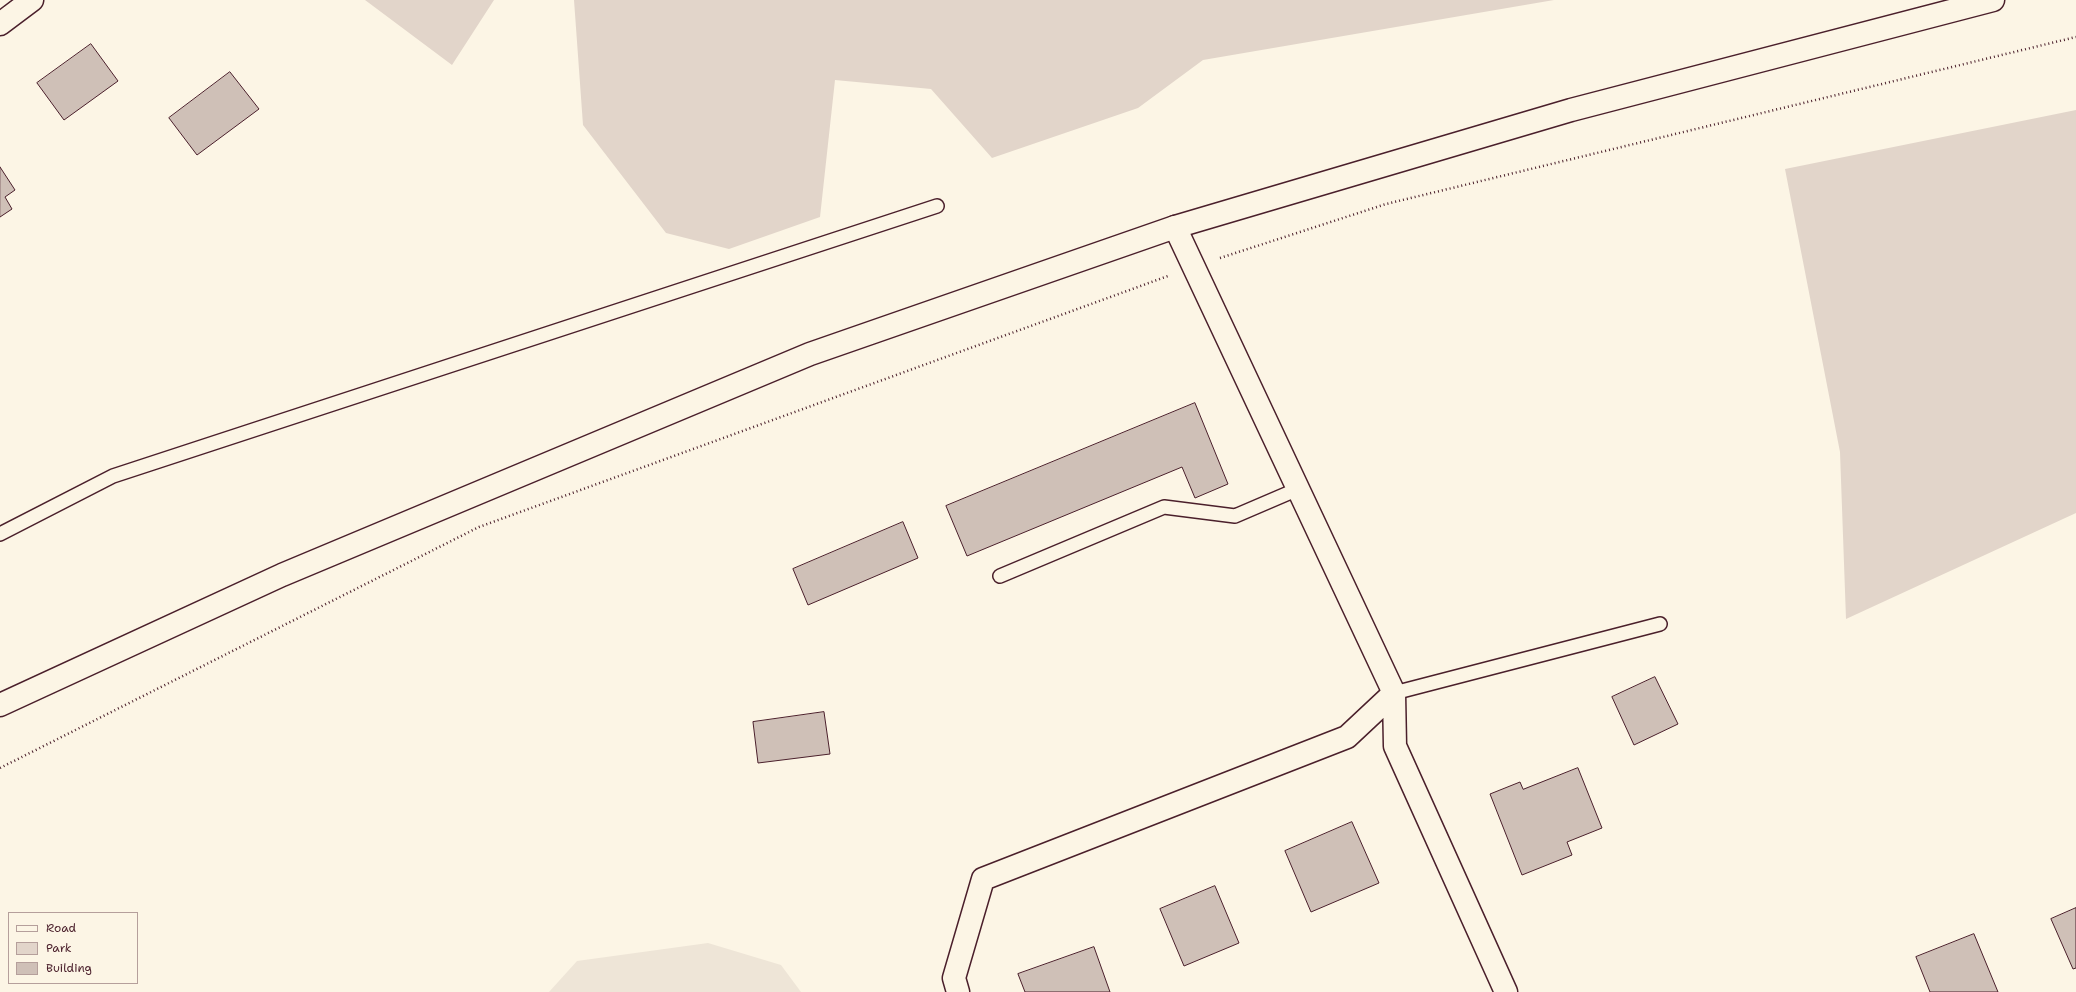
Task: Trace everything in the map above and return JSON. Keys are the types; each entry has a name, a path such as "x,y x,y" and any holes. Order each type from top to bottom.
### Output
{"main road":[{"path":"0,24 32,0"},
{"path":"0,705 282,575 810,354 1175,227 1571,110 1993,0"},
{"path":"1175,227 1394,693 1395,746 1506,992"},
{"path":"958,992 954,978 983,879 1347,737 1394,693"}],"lane":[{"path":"0,534 113,476 937,206"},
{"path":"1000,576 1164,507 1235,516 1298,489"},
{"path":"1394,693 1660,624"}],"path":[{"path":"0,768 479,527 1193,267 1386,204 2076,37"}],"shaded area":[{"path":"708,943 781,965 801,992 549,992 577,961"}],"green space":[{"path":"365,0 494,0 452,65"},
{"path":"574,0 1554,0 1203,60 1138,108 992,158 931,89 835,80 820,217 729,249 666,233 583,125"},
{"path":"2076,110 2076,513 1846,619 1840,452 1785,169"}],"building":[{"path":"91,44 118,81 64,120 37,83"},
{"path":"230,72 259,109 197,155 169,118"},
{"path":"0,167 15,190 5,197 12,209 0,217"},
{"path":"1195,403 1228,484 1195,498 1182,467 967,556 946,506"},
{"path":"903,522 918,558 808,605 793,569"},
{"path":"1655,677 1678,724 1634,745 1612,697"},
{"path":"824,712 830,754 758,763 753,722"},
{"path":"1578,768 1602,828 1567,842 1572,855 1522,875 1490,794 1520,782 1523,789"},
{"path":"1352,822 1379,883 1311,912 1285,851"},
{"path":"1215,886 1239,943 1184,966 1160,909"},
{"path":"2076,908 2076,968 2073,969 2051,919"},
{"path":"1974,934 1998,992 1930,992 1916,957"},
{"path":"1094,947 1110,992 1025,992 1018,974"}]}
